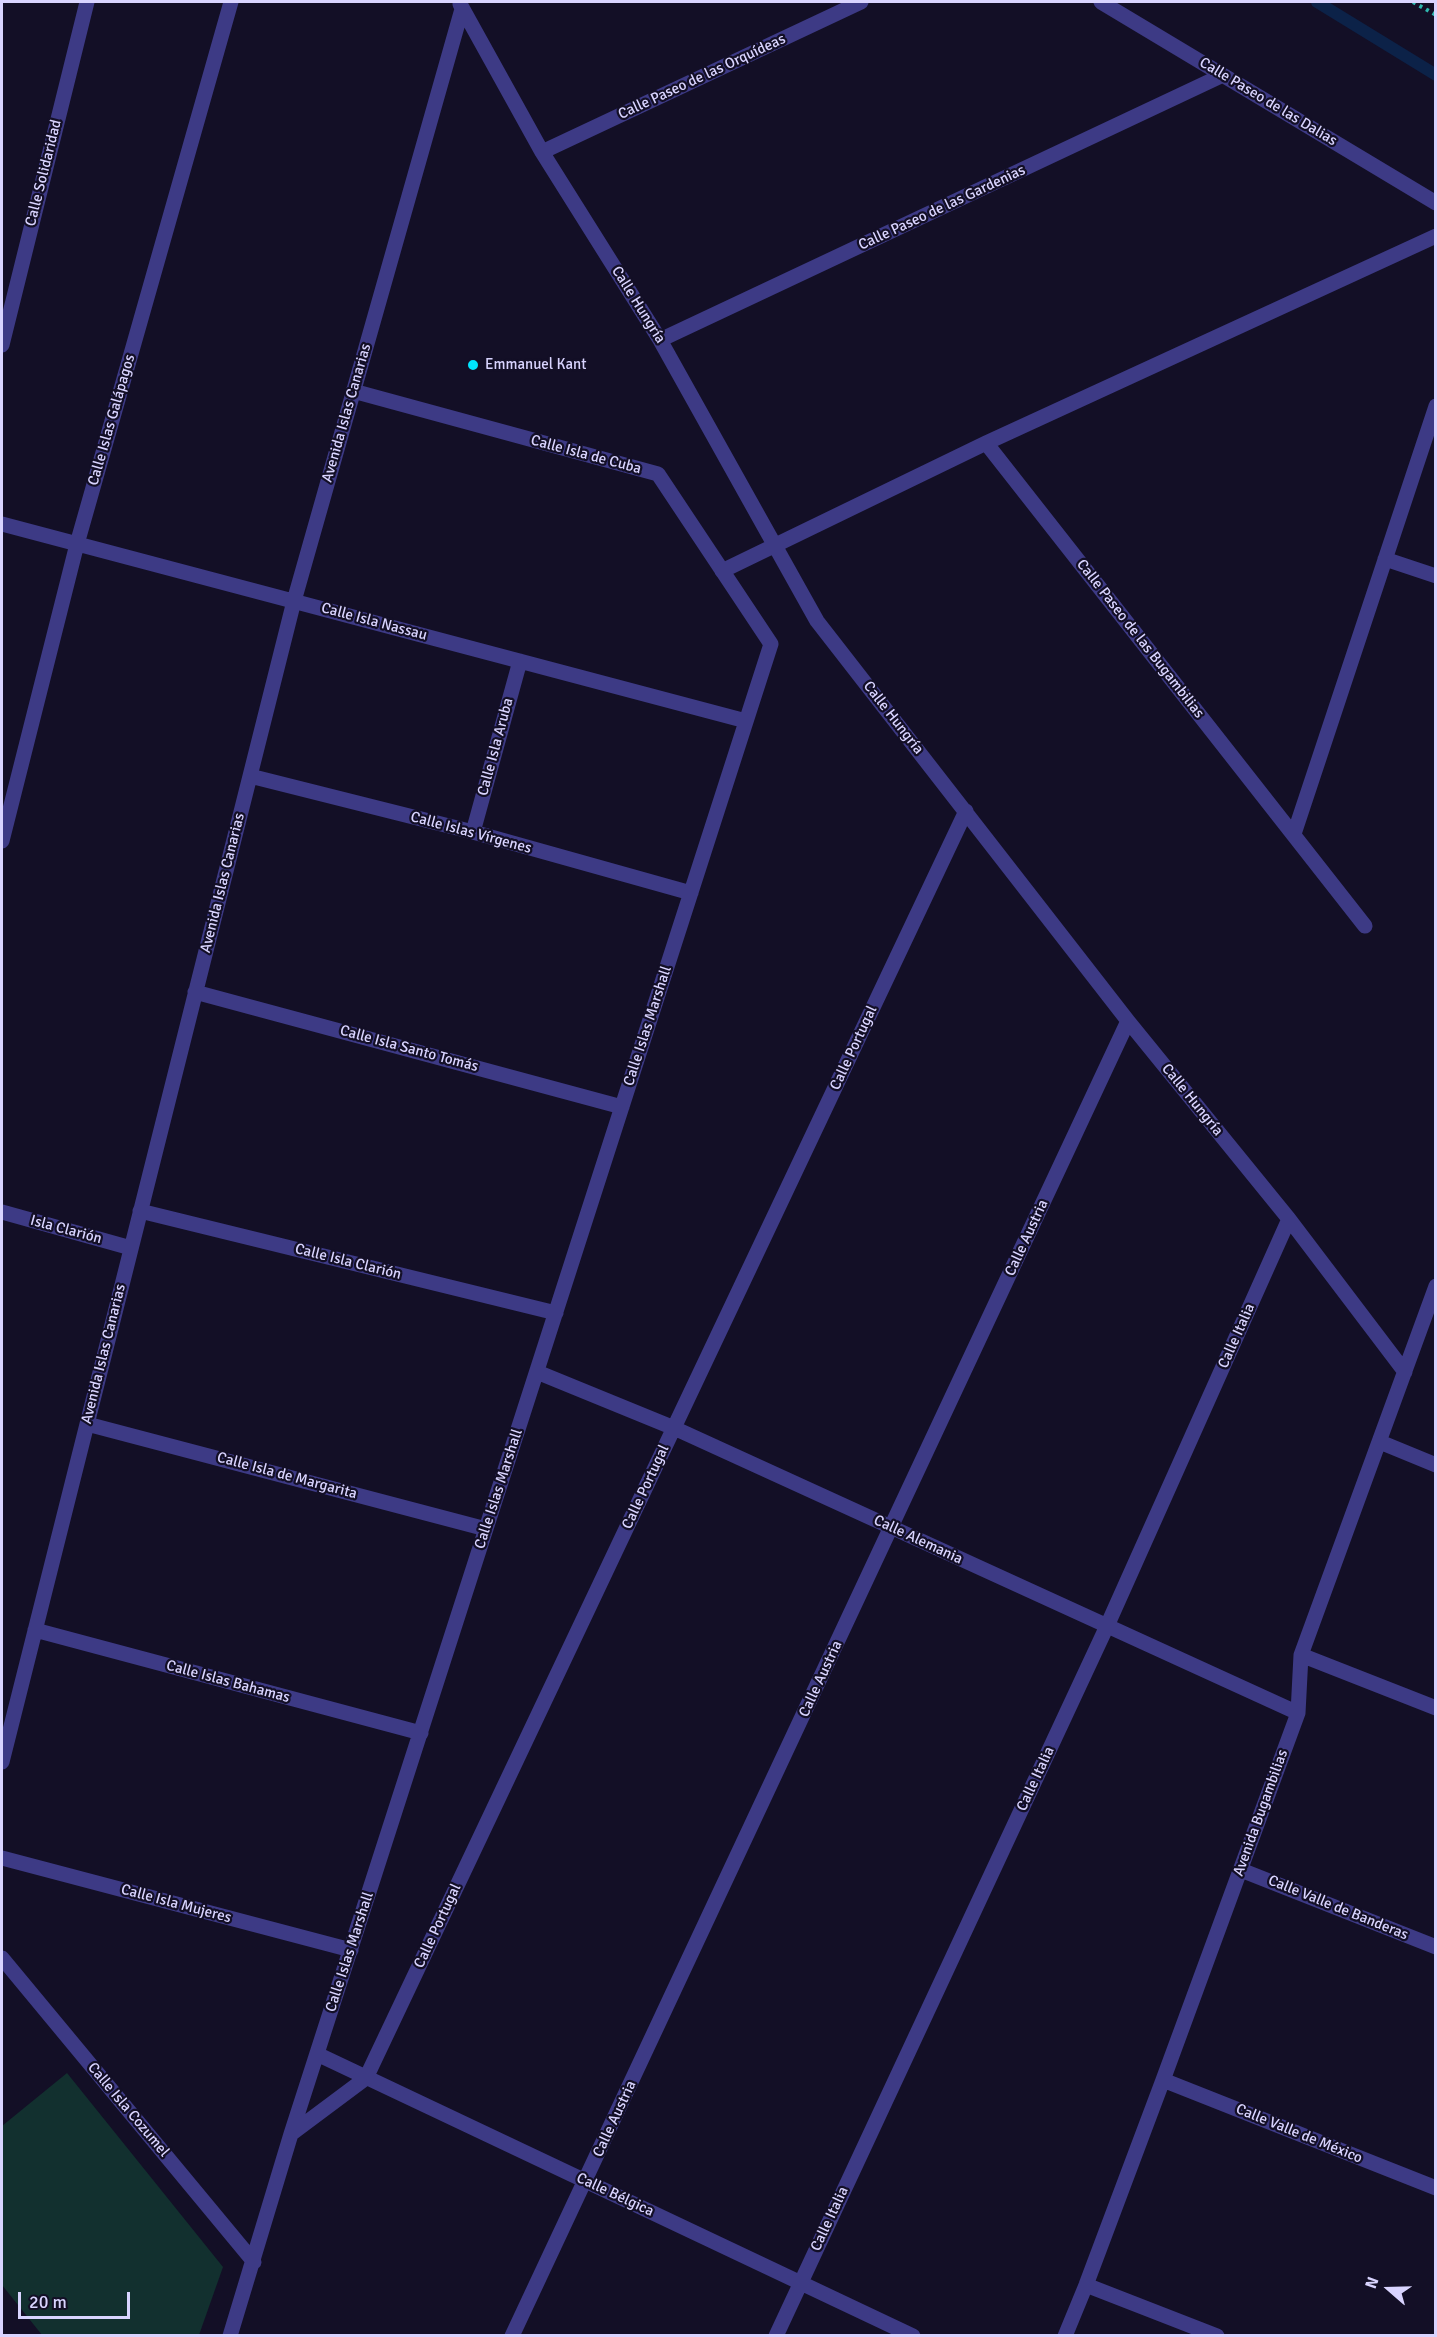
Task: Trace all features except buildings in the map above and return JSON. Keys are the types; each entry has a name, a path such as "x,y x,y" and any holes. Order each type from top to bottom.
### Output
{"street":[{"name":"Calle Solidaridad","path":"2,345 87,2"},
{"name":"Calle Islas Galápagos","path":"2,841 77,544 231,2"},
{"name":"Calle Paseo de las Orquídeas","path":"542,152 861,2"},
{"name":"Calle Paseo de las Dalias","path":"1101,2 1436,203"},
{"name":"Calle Hungría","path":"460,5 542,152 660,340 817,621 1128,1021 1289,1219 1405,1372"},
{"name":"Avenida Islas Canarias","path":"2,1762 294,601 460,5"},
{"name":"Calle Paseo de las Gardenias","path":"660,340 1223,75"},
{"path":"722,571 986,443 1436,236"},
{"name":"Calle Isla de Cuba","path":"353,392 658,474 771,644"},
{"path":"1294,834 1436,406"},
{"name":"Calle Paseo de las Bugambilias","path":"986,443 1365,926"},
{"name":"Calle Isla Nassau","path":"2,524 746,721"},
{"path":"1385,559 1436,576"},
{"name":"Calle Islas Marshall","path":"230,2336 291,2134 771,644"},
{"name":"Calle Isla Aruba","path":"473,832 520,661"},
{"name":"Calle Islas Vírgenes","path":"250,776 473,832 691,893"},
{"name":"Calle Portugal","path":"291,2134 366,2078 966,811"},
{"name":"Calle Isla Santo Tomás","path":"195,992 622,1107"},
{"name":"Calle Austria","path":"512,2336 1128,1021"},
{"name":"Calle Isla Clarión","path":"140,1211 556,1313"},
{"name":"Isla Clarión","path":"2,1212 131,1248"},
{"name":"Calle Italia","path":"776,2336 1107,1626 1289,1219"},
{"name":"Avenida Bugambilias","path":"1065,2336 1163,2080 1298,1713 1301,1656 1436,1286"},
{"name":"Calle Alemania","path":"537,1372 674,1428 1298,1713"},
{"name":"Calle Isla de Margarita","path":"87,1424 486,1529"},
{"path":"1380,1442 1436,1465"},
{"name":"Calle Islas Bahamas","path":"35,1630 421,1733"},
{"path":"1301,1656 1436,1708"},
{"name":"Calle Isla Mujeres","path":"2,1858 351,1950"},
{"name":"Calle Valle de Banderas","path":"1241,1870 1436,1947"},
{"name":"Calle Isla Cozumel","path":"2,1958 254,2262"},
{"name":"Calle Bélgica","path":"317,2054 913,2336"},
{"name":"Calle Valle de México","path":"1163,2080 1436,2188"},
{"path":"1086,2285 1217,2336"}],"path":[{"path":"1413,2 1436,15"}],"green space":[{"path":"67,2073 223,2267 199,2335 42,2335 2,2285 2,2126"}],"waterway":[{"path":"1317,2 1436,75"}],"place":[{"name":"Emmanuel Kant","path":"473,365"}]}
